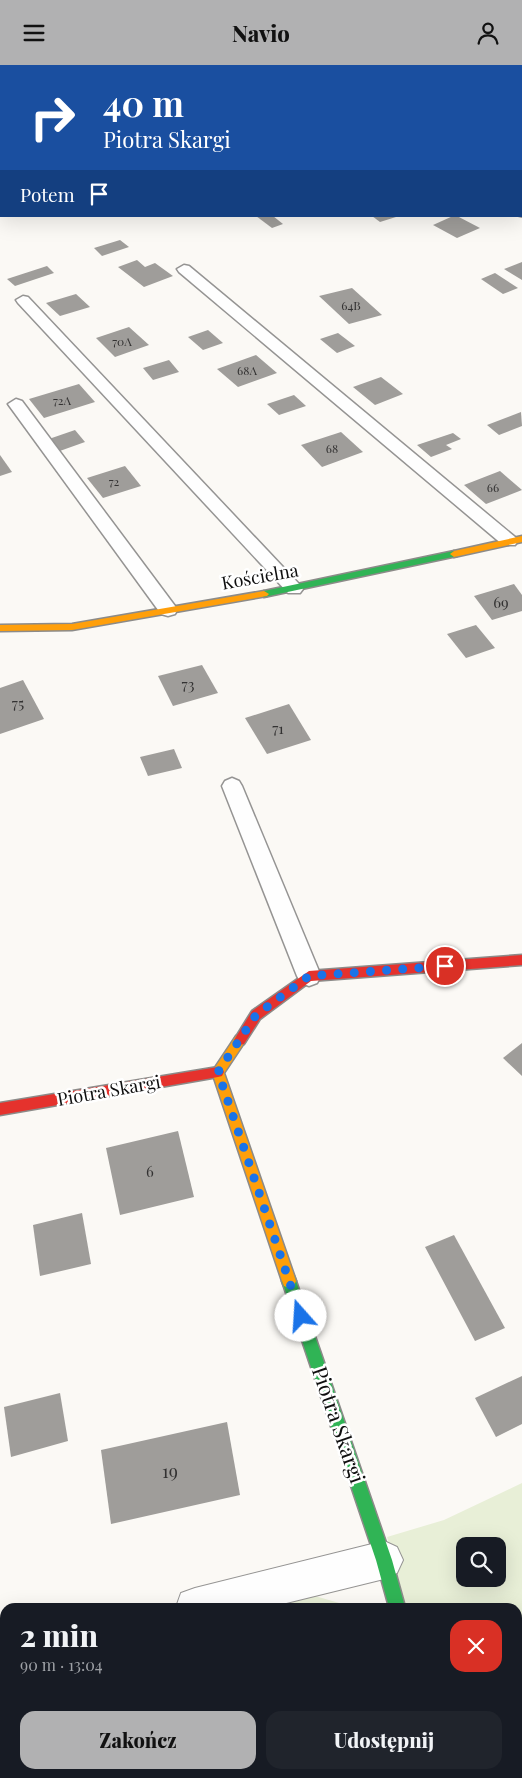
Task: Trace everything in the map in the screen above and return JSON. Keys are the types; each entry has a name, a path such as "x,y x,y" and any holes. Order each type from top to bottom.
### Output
{"street":[{"name":"Kościelna","path":"0,627 72,627 294,589 516,540"},
{"path":"218,1072 256,1015 309,976 522,960"},
{"name":"Piotra Skargi","path":"0,1109 218,1072 384,1560 396,1603"},
{"path":"211,1603 384,1560"}],"lane":[{"path":"184,269 516,540"},
{"path":"23,300 294,589"},
{"path":"16,405 168,610"},
{"path":"232,786 309,976"}],"green space":[{"path":"522,1483 522,1603 405,1603 387,1537 444,1520"},
{"path":"315,1596 339,1603 289,1603"}],"building":[{"path":"257,217 274,217 283,224 272,228"},
{"path":"373,217 396,217 380,222"},
{"path":"451,217 459,217 480,228 457,238 433,225"},
{"path":"120,240 129,247 102,256 94,248"},
{"path":"137,260 145,267 155,263 173,276 144,287 118,267"},
{"path":"522,262 522,280 504,269"},
{"path":"47,266 54,273 15,286 7,279"},
{"path":"495,273 518,288 503,294 481,279"},
{"path":"352,288 382,315 349,324 319,296"},
{"path":"76,294 90,307 60,316 46,303"},
{"path":"129,327 149,345 115,357 96,338"},
{"path":"208,330 223,343 203,350 188,337"},
{"path":"338,333 355,346 337,353 320,339"},
{"path":"256,355 277,373 238,387 217,369"},
{"path":"169,360 179,372 153,380 143,368"},
{"path":"381,377 403,394 375,405 353,387"},
{"path":"79,384 95,402 44,418 29,399"},
{"path":"294,395 306,406 279,415 267,404"},
{"path":"521,412 522,426 499,435 487,425"},
{"path":"75,430 85,442 57,452 46,440"},
{"path":"341,432 363,452 322,467 301,445"},
{"path":"453,433 461,439 446,445 452,449 431,457 417,445"},
{"path":"0,455 12,472 0,476"},
{"path":"125,466 141,486 103,498 87,478"},
{"path":"500,471 522,490 486,504 464,485"},
{"path":"514,584 522,595 522,611 492,620 474,596"},
{"path":"476,625 495,648 466,658 447,634"},
{"path":"202,665 218,693 173,706 158,676"},
{"path":"23,680 44,719 0,734 0,688"},
{"path":"289,704 311,740 267,754 245,718"},
{"path":"174,749 182,768 148,776 140,757"},
{"path":"522,1043 522,1076 503,1058"},
{"path":"178,1131 194,1197 120,1215 106,1148"},
{"path":"82,1213 91,1264 40,1276 33,1225"},
{"path":"454,1235 505,1328 475,1341 425,1247"},
{"path":"522,1376 522,1424 496,1437 475,1398"},
{"path":"60,1393 68,1441 11,1457 4,1407"},
{"path":"227,1422 240,1495 111,1524 101,1450"}],"traffic: fast":[{"path":"264,594 454,554"},
{"path":"289,1281 384,1560 396,1603"}],"traffic: slow":[{"path":"454,554 522,539"},
{"path":"0,628 72,627 264,594"},
{"path":"240,1040 218,1072 289,1281"}],"traffic: jam":[{"path":"240,1040 256,1015 309,976 522,960"},
{"path":"0,1109 218,1072"}],"route":[{"path":"301,1316 218,1072 256,1015 309,976 445,966"}]}
